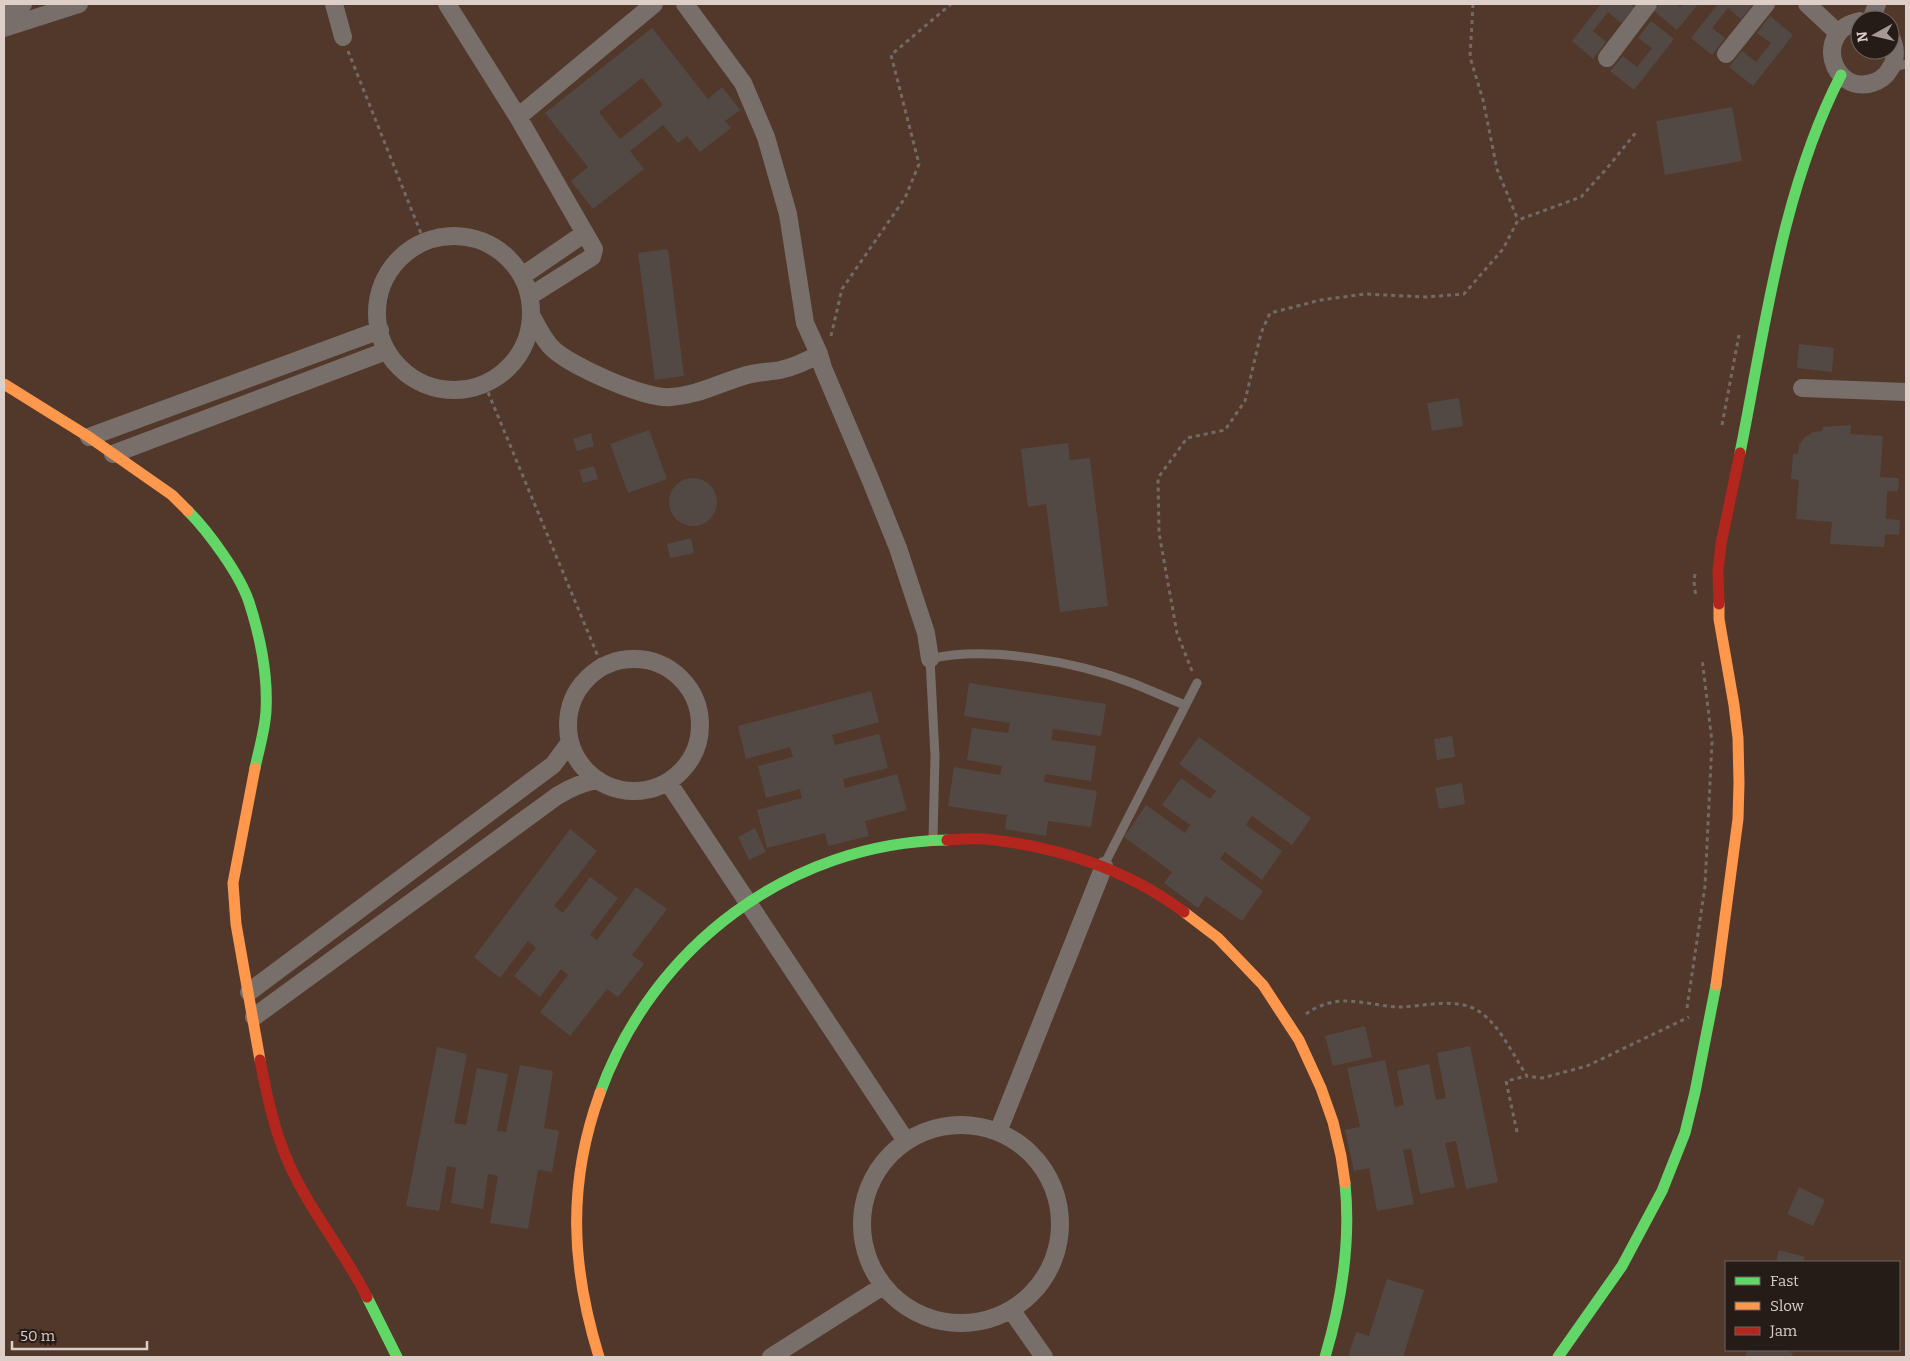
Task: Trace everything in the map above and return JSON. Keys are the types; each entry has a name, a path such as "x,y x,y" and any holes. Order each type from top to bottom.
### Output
{"street":[{"path":"4,10 23,4"},
{"path":"4,28 79,4"},
{"path":"334,4 342,37"},
{"path":"447,4 518,118 594,249 592,257 530,296"},
{"path":"518,118 654,4"},
{"path":"685,4 743,83 766,137 788,214 805,323 872,481 898,548 926,632 930,659"},
{"path":"1606,58 1648,4"},
{"path":"1726,54 1766,4"},
{"path":"1807,4 1838,33"},
{"path":"1850,24 1838,33 1831,50 1835,68 1840,75 1848,81 1868,84 1877,81 1899,66"},
{"path":"1558,1357 1622,1266 1662,1191 1678,1154 1690,1115 1712,1007 1730,896 1738,819 1738,738 1719,619 1718,572 1721,544 1763,335 1795,193 1820,116 1840,75"},
{"path":"522,276 585,233"},
{"path":"448,235 472,237 498,249 509,258 522,276 530,296 532,317 528,338 518,358 503,373 485,385 464,390 440,390 417,381 398,366 386,351 377,321 379,296 388,274 403,254 424,241 448,235"},
{"path":"532,317 553,349 585,369 646,395 668,398 699,394 724,382 750,374 781,370 805,362 821,361"},
{"path":"89,437 380,330"},
{"path":"113,454 386,351"},
{"path":"4,384 89,437 160,486 195,518 225,558 249,601 264,671 266,712 237,857 234,883 236,924 267,1098 276,1130 290,1164 307,1197 352,1270 396,1357"},
{"path":"1802,388 1906,392"},
{"path":"638,658 657,662 673,671 687,684 696,700 700,719 700,737 694,755 683,770 668,782 655,788 625,791 611,787 598,780 586,770 577,758 570,742 568,726 570,708 577,691 588,677 602,666 620,660 638,658"},
{"path":"249,992 548,769 563,754 570,742"},
{"path":"254,1017 557,796 568,789 598,780"},
{"path":"668,782 906,1141"},
{"path":"598,1357 584,1309 578,1274 575,1238 580,1166 587,1131 597,1097 611,1063 646,1001 693,947 720,923 748,902 782,882 818,865 855,853 894,844 933,839 968,838 1037,846 1071,854 1104,866 1160,893 1210,930 1255,974 1291,1025 1310,1059 1325,1095 1336,1133 1344,1172 1347,1250 1343,1289 1325,1357"},
{"path":"998,1132 1104,866"},
{"path":"951,1125 975,1125 998,1132 1022,1145 1041,1165 1054,1190 1060,1217 1059,1245 1050,1270 1034,1293 1012,1310 986,1322 957,1325 929,1319 904,1306 883,1286 869,1263 862,1236 863,1208 871,1182 886,1159 906,1141 927,1130 951,1125"},
{"path":"771,1357 883,1286"},
{"path":"1012,1310 1044,1357"}],"lane":[{"path":"933,839 935,756 930,659 947,655 988,655 1059,664 1132,683 1185,705"},
{"path":"1104,866 1197,683"}],"path":[{"path":"821,361 842,289 905,198 918,164 891,55 951,4"},
{"path":"1473,4 1470,57 1483,100 1497,169 1518,220"},
{"path":"342,37 424,241"},
{"path":"1197,683 1177,633 1159,533 1158,478 1186,438 1225,430 1245,401 1261,333 1270,312 1321,300 1365,294 1426,297 1464,294 1503,249 1518,220 1581,197 1637,130"},
{"path":"485,385 602,666"},
{"path":"1291,1025 1310,1010 1329,1003 1345,1001 1400,1007 1442,1003 1459,1005 1478,1010 1491,1021 1527,1076"},
{"path":"1518,1132 1506,1081 1527,1076 1542,1078 1587,1066 1712,1007"}],"shaded area":[{"path":"4,4 1906,4 1906,1357 4,1357"}],"building":[{"path":"1601,4 1630,4 1634,7 1621,23 1608,12 1593,31 1606,42 1593,59 1572,41"},
{"path":"1659,4 1677,4 1680,7 1683,4 1698,4 1677,30 1654,11"},
{"path":"1718,4 1753,4 1741,19 1728,8 1712,28 1725,38 1712,55 1691,38"},
{"path":"1770,16 1793,35 1753,86 1729,67 1742,51 1756,62 1771,43 1757,33"},
{"path":"1651,21 1674,39 1634,90 1610,71 1623,56 1637,67 1652,48 1638,38"},
{"path":"652,28 708,99 722,87 740,110 725,121 731,128 700,152 687,136 678,143 663,125 630,151 644,169 593,209 571,181 588,167 545,113","holes":["642,78 663,105 620,139 599,112"]},
{"path":"1732,107 1742,161 1665,175 1656,121"},
{"path":"668,249 684,376 655,380 638,253"},
{"path":"1799,344 1834,348 1832,372 1797,368"},
{"path":"1459,398 1463,426 1432,431 1427,403"},
{"path":"1851,425 1850,434 1883,436 1880,477 1899,478 1898,491 1887,491 1886,519 1900,520 1899,535 1885,534 1884,547 1830,544 1832,522 1796,519 1799,480 1791,479 1793,454 1798,454 1799,445 1805,437 1813,432 1822,431 1823,427"},
{"path":"649,430 667,479 628,493 610,444"},
{"path":"591,433 594,446 577,451 573,439"},
{"path":"1068,443 1070,460 1090,458 1108,606 1060,612 1046,504 1028,507 1021,449"},
{"path":"594,466 598,479 583,483 579,470"},
{"path":"693,478 702,480 710,485 715,493 717,502 715,511 710,519 702,524 693,526 684,524 676,519 671,511 669,502 671,493 676,485 684,480"},
{"path":"691,538 694,553 670,558 667,544"},
{"path":"969,683 1106,704 1101,736 1053,729 1051,740 1096,746 1091,781 1045,774 1044,782 1097,791 1091,827 1048,821 1046,836 1005,829 1007,815 948,806 954,767 1000,775 1002,766 967,760 972,728 1008,733 1010,723 964,716"},
{"path":"871,691 879,722 832,735 835,745 879,734 888,768 843,779 845,788 897,774 907,810 865,821 869,836 828,846 825,833 767,848 757,810 802,798 800,789 766,798 758,766 793,757 790,747 746,759 738,726"},
{"path":"1452,736 1455,757 1437,760 1434,739"},
{"path":"1199,737 1311,818 1292,845 1252,816 1246,825 1282,851 1262,880 1225,852 1220,859 1263,891 1242,921 1206,896 1198,908 1164,883 1172,872 1124,837 1146,805 1185,833 1190,825 1162,805 1181,778 1210,799 1216,791 1179,764"},
{"path":"1462,783 1465,804 1439,809 1435,788"},
{"path":"755,828 766,852 749,860 738,837"},
{"path":"570,829 597,851 554,906 563,913 590,877 618,898 590,935 597,940 636,887 667,909 632,955 644,964 618,997 607,989 570,1036 540,1012 568,975 561,969 540,997 514,976 536,948 528,941 500,978 474,957"},
{"path":"1365,1026 1372,1057 1333,1066 1325,1036"},
{"path":"1470,1046 1498,1182 1466,1189 1456,1141 1445,1143 1455,1187 1420,1194 1411,1149 1403,1150 1414,1204 1377,1211 1369,1168 1354,1171 1345,1130 1360,1127 1347,1068 1385,1060 1395,1107 1404,1105 1397,1071 1429,1064 1436,1100 1446,1098 1437,1053"},
{"path":"437,1047 467,1054 454,1123 466,1125 477,1068 508,1074 497,1131 506,1132 520,1065 553,1071 544,1128 559,1131 552,1172 538,1170 528,1229 490,1223 498,1176 488,1174 483,1209 451,1203 456,1168 447,1166 439,1211 406,1206"},
{"path":"1799,1187 1825,1200 1813,1226 1787,1214"},
{"path":"1779,1250 1805,1257 1803,1261 1776,1261"},
{"path":"1387,1279 1424,1290 1403,1357 1348,1357 1356,1332 1369,1336"},
{"path":"1747,1351 1786,1351 1793,1353 1792,1357 1745,1357"}],"traffic: fast":[{"path":"1740,453 1767,309 1790,212 1804,165 1821,119 1841,75"},
{"path":"188,511 214,542 239,579 257,628 266,684 266,711 255,768"},
{"path":"600,1093 624,1040 654,992 692,949 734,912 782,883 834,860 889,846 947,840"},
{"path":"1558,1357 1622,1266 1662,1191 1685,1133 1716,985"},
{"path":"1325,1357 1344,1271 1347,1227 1345,1183"},
{"path":"367,1297 397,1357"}],"traffic: slow":[{"path":"4,384 89,437 172,495 188,511"},
{"path":"1716,985 1738,819 1739,783 1738,738 1719,619 1719,604"},
{"path":"255,768 233,883 236,924 260,1060"},
{"path":"1184,912 1218,938 1263,985 1299,1040 1321,1088 1333,1122 1345,1183"},
{"path":"599,1357 583,1290 578,1257 577,1225 582,1160 589,1127 600,1093"}],"traffic: jam":[{"path":"1719,604 1718,572 1721,544 1740,453"},
{"path":"947,840 985,839 1012,842 1064,854 1090,862 1139,883 1184,912"},
{"path":"260,1060 275,1126 289,1164 297,1181 367,1297"}]}
